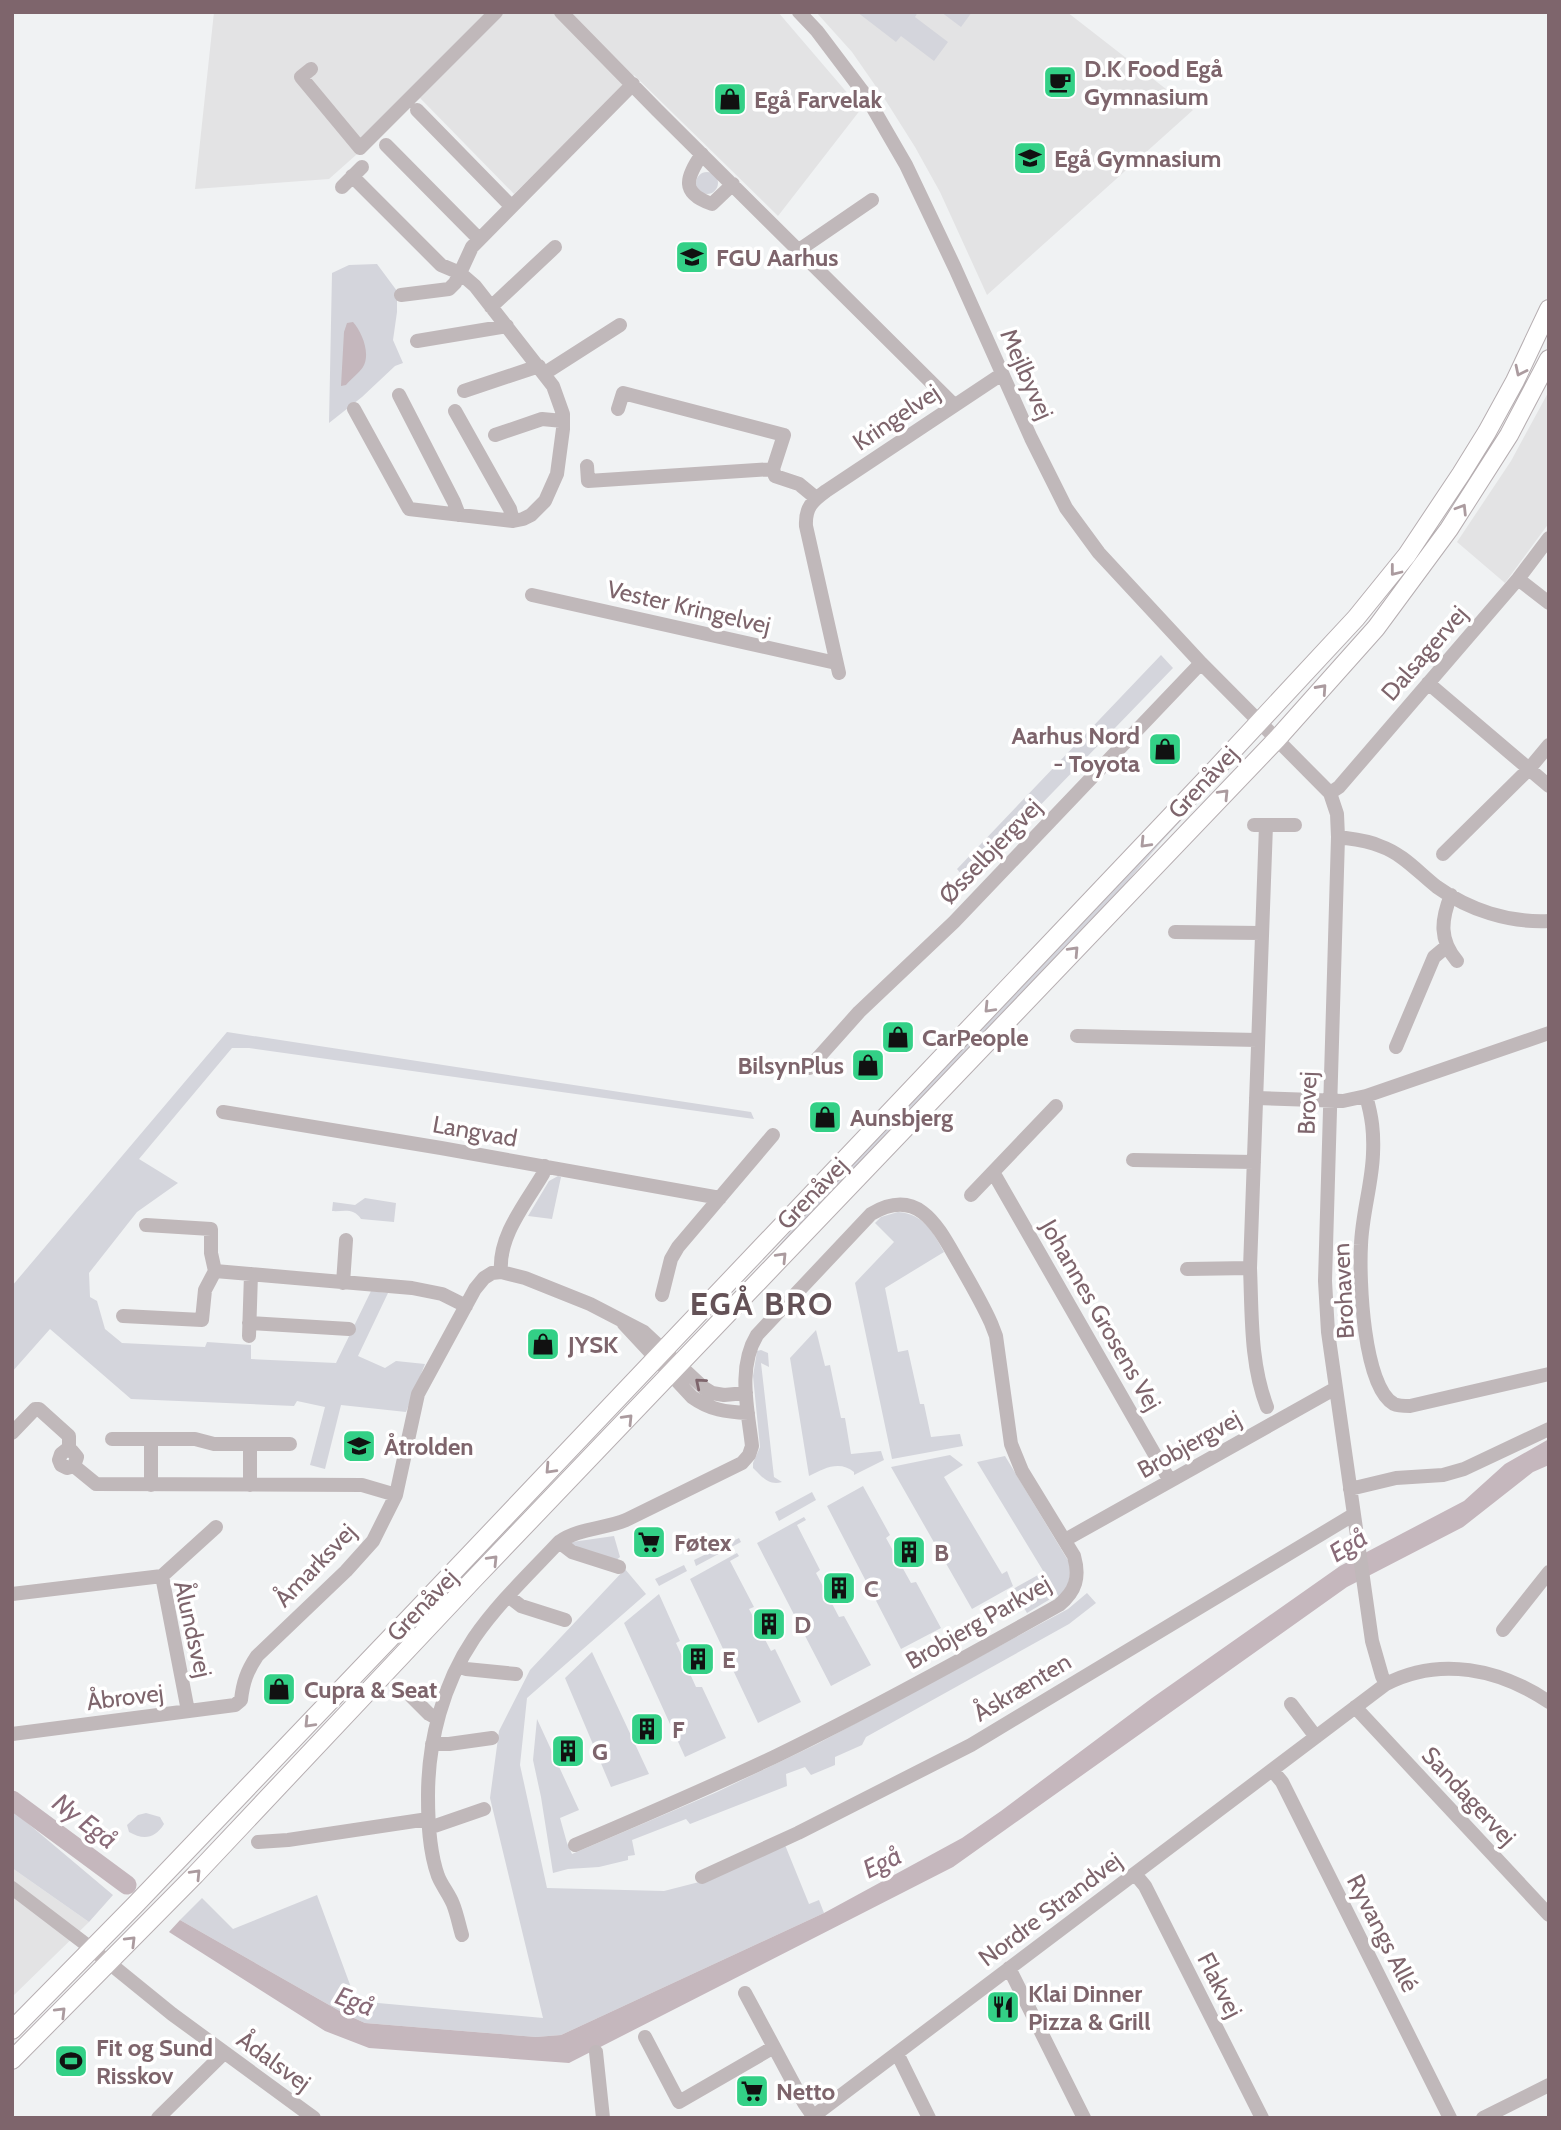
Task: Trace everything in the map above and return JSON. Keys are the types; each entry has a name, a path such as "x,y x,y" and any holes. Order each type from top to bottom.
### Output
{"main road":[{"name":"Grenåvej","path":"12,2030 142,1898 1356,618 1429,525 1487,432 1549,309"},
{"name":"Grenåvej","path":"12,2060 159,1912 1277,739 1376,628 1449,530 1509,435 1549,359"}],"street":[{"path":"311,69 301,77 360,148 496,12"},
{"path":"561,12 954,405"},
{"name":"Mejlbyvej","path":"799,12 817,31 866,96 906,165 1031,438 1066,508 1099,553 1201,663 1277,739"},
{"path":"401,295 449,289 479,239 633,84"},
{"path":"416,110 511,206"},
{"path":"386,145 479,239"},
{"path":"702,154 690,171 688,182 698,199 712,204 733,184"},
{"path":"352,177 441,265 460,273 475,286 542,369 559,399 563,421 557,474 545,501 531,515 513,521 409,509 353,410"},
{"path":"799,250 872,200"},
{"path":"491,307 555,247"},
{"path":"417,341 507,326"},
{"path":"464,391 542,369 620,326"},
{"name":"Kringelvej","path":"816,498 1002,373"},
{"path":"618,409 622,393 784,435 773,469 775,476 799,484 816,498"},
{"path":"399,395 459,515"},
{"path":"455,411 510,509 513,521"},
{"path":"495,435 542,419 563,421"},
{"path":"587,466 588,481 773,469"},
{"name":"Vester Kringelvej","path":"532,594 838,668 806,526 807,510 816,498"},
{"name":"Dalsagervej","path":"1330,793 1339,787 1518,579 1549,538"},
{"path":"1518,579 1549,603"},
{"name":"Øsselbjergvej","path":"809,1068 859,1012 954,922 1201,663"},
{"path":"1428,683 1549,786"},
{"path":"1277,739 1330,793"},
{"path":"1443,854 1529,769 1549,745"},
{"name":"Brovej","path":"1330,793 1337,814 1338,837 1325,1281 1328,1332 1372,1642 1381,1676 1386,1684"},
{"path":"1267,1406 1255,1363 1250,1268 1261,933 1260,825 1295,825"},
{"path":"1338,837 1382,846 1468,905 1507,918 1549,921"},
{"path":"1451,895 1444,914 1443,927 1446,947 1457,961"},
{"path":"1175,932 1261,933"},
{"path":"1396,1046 1434,957 1446,947"},
{"path":"1256,1098 1343,1101 1366,1096 1549,1033"},
{"path":"1077,1036 1257,1040"},
{"name":"Brohaven","path":"1366,1096 1373,1123 1373,1157 1361,1243 1361,1287 1365,1331 1377,1380 1383,1393 1395,1405 1410,1406 1549,1374"},
{"path":"971,1195 1056,1106"},
{"name":"Langvad","path":"223,1112 720,1198"},
{"path":"662,1294 671,1259 678,1247 773,1135"},
{"path":"1133,1160 1254,1162"},
{"path":"545,1166 505,1240 500,1257 501,1272 525,1278 590,1304 622,1322 675,1370 692,1396 703,1405 719,1411 748,1413"},
{"name":"Johannes Grosens Vej","path":"993,1172 1170,1480"},
{"name":"Brobjerg Parkvej","path":"462,1935 453,1905 438,1875 428,1824 428,1774 432,1744 447,1689 474,1638 508,1595 559,1542 571,1534 626,1520 742,1463 752,1446 745,1369 748,1354 757,1335 871,1214 890,1205 921,1210 936,1224 991,1323 996,1336 1011,1444 1022,1471 1074,1556 1076,1582 1071,1593 1062,1603 924,1681 697,1792 575,1845"},
{"path":"123,1316 202,1320 205,1290 215,1271 211,1253 212,1229 146,1225"},
{"path":"342,1283 346,1240"},
{"path":"1187,1269 1250,1268"},
{"path":"215,1271 427,1290 466,1306"},
{"name":"Åmarksvej","path":"241,1700 243,1681 257,1656 346,1571 373,1541 396,1495 418,1394 484,1278 501,1272"},
{"path":"251,1274 249,1329 349,1329"},
{"path":"675,1370 712,1393 724,1395 746,1392"},
{"name":"Brobjergvej","path":"1065,1540 1336,1388"},
{"path":"12,1433 28,1415 39,1409 69,1436 69,1450 77,1457 74,1466 96,1484 362,1485 396,1495"},
{"path":"1349,1489 1396,1478 1443,1475 1464,1469 1549,1429"},
{"path":"112,1439 195,1439 214,1444 289,1444"},
{"path":"151,1439 152,1485"},
{"path":"250,1444 250,1485"},
{"name":"Åskrænten","path":"702,1877 798,1833 971,1745 1353,1515"},
{"path":"162,1576 216,1527"},
{"path":"559,1542 572,1552 619,1567"},
{"name":"Ålundsvej","path":"12,1594 162,1576 188,1712"},
{"path":"1503,1630 1546,1581"},
{"path":"508,1595 522,1606 565,1620"},
{"path":"458,1666 516,1674"},
{"name":"Nordre Strandvej","path":"812,2117 1386,1684 1401,1676 1431,1668 1481,1671 1532,1690 1549,1702"},
{"path":"411,1696 438,1719"},
{"name":"Åbrovej","path":"12,1734 188,1712 234,1705 241,1700"},
{"path":"1291,1704 1316,1737"},
{"name":"Sandagervej","path":"1356,1707 1549,1915"},
{"path":"432,1744 492,1738"},
{"name":"Ryvangs Allé","path":"1272,1770 1282,1782 1450,2118"},
{"path":"258,1842 428,1824 484,1809"},
{"name":"Flakvej","path":"1135,1874 1145,1886 1262,2118"},
{"name":"Ådalsvej","path":"12,1888 172,2014 314,2118"},
{"path":"1009,1968 1084,2118"},
{"path":"745,1993 812,2117"},
{"path":"645,2036 679,2102 774,2047"},
{"path":"596,2052 603,2118"},
{"path":"158,2118 224,2053"},
{"path":"897,2053 929,2118"},
{"path":"1483,2118 1549,2085"}],"shaded area":[{"path":"214,12 778,12 861,109 778,216 634,75 514,194 420,98 329,179 195,189"},
{"name":"Egå Gymnasium","path":"816,12 1067,12 1193,110 987,295 940,192 915,147 852,52"},
{"path":"857,12 918,12 915,17 948,42 934,61 901,36 896,42"},
{"path":"941,12 972,12 961,27"},
{"path":"707,172 715,175 718,183 715,191 707,194 699,191 696,183 699,175"},
{"path":"377,264 397,291 393,340 403,363 395,366 329,423 332,273 349,265"},
{"path":"353,322 364,343 365,362 346,385 341,386 344,332 347,323"},
{"path":"1549,391 1549,523 1505,583 1457,542 1511,461"},
{"path":"1161,655 1173,668 967,881 957,869"},
{"path":"1246,746 1248,748 1162,841 1104,909 686,1349 683,1347 775,1250 831,1184"},
{"path":"227,1032 751,1112 754,1119 249,1048 232,1048 139,1159 178,1183 137,1212 89,1273 90,1297 97,1301 105,1329 122,1343 205,1347 207,1342 251,1345 251,1359 336,1363 371,1291 388,1293 358,1356 385,1368 396,1361 425,1364 406,1412 341,1405 325,1469 310,1465 325,1407 297,1401 294,1406 131,1399 50,1329 12,1372 12,1286"},
{"path":"561,1177 552,1219 528,1216 549,1181"},
{"path":"365,1198 396,1203 394,1222 361,1219 351,1211 332,1211 333,1202 355,1205"},
{"path":"898,1212 915,1216 927,1225 944,1252 885,1288 898,1352 908,1350 920,1404 924,1404 931,1437 960,1434 963,1446 892,1459 855,1283 894,1242 875,1223 881,1217"},
{"path":"816,1330 825,1366 830,1365 841,1418 845,1418 851,1454 881,1451 884,1460 854,1475 849,1468 838,1466 809,1476 790,1358"},
{"path":"757,1351 768,1353 769,1367 761,1363 774,1477 782,1482 777,1483 766,1480 753,1468 760,1447 753,1376"},
{"path":"1549,1439 1549,1465 1533,1472 1463,1527 1347,1587 953,1867 569,2063 369,2048 325,2031 169,1932 180,1920 365,2023 536,2037 561,2035 824,1913 962,1838 1152,1698 1340,1566 1464,1501 1505,1464"},
{"path":"950,1455 963,1465 944,1477 1002,1574 1007,1571 1013,1586 972,1609 891,1467"},
{"path":"1005,1456 1069,1562 1069,1581 1059,1597 977,1462"},
{"path":"863,1486 890,1535 886,1538 911,1583 916,1582 941,1628 901,1649 827,1506"},
{"path":"812,1492 816,1500 779,1521 775,1512"},
{"path":"804,1517 806,1520 797,1525 820,1570 816,1573 839,1617 844,1616 871,1665 831,1686 757,1543"},
{"path":"614,1536 620,1557 614,1562 570,1545 572,1542"},
{"path":"739,1538 741,1542 696,1566 694,1560"},
{"path":"737,1553 739,1556 730,1561 754,1607 749,1609 771,1651 775,1649 801,1702 758,1723 690,1579"},
{"path":"684,1565 687,1571 659,1586 655,1579"},
{"path":"625,1569 646,1594 527,1698 520,1765 547,1888 664,1891 707,1880 785,1845 809,1904 819,1900 824,1913 561,2035 536,2037 365,2023 180,1920 202,1898 233,1929 317,1895 356,2001 543,2018 490,1798 499,1731 530,1670"},
{"path":"1038,1575 1052,1598 1027,1613 1013,1589"},
{"path":"1087,1593 1096,1603 1069,1624 866,1737 862,1745 835,1757 835,1765 811,1775 805,1767 786,1774 787,1786 690,1824 686,1819 632,1840 635,1855 628,1856 628,1860 553,1873 533,1760 537,1719 579,1810 560,1818 572,1854 717,1792 817,1744 1068,1609"},
{"path":"659,1594 680,1641 676,1643 696,1687 702,1687 726,1738 685,1757 624,1623"},
{"path":"592,1652 649,1774 611,1787 565,1678"},
{"path":"12,1810 113,1895 89,1922 12,1868"},
{"path":"146,1813 160,1817 164,1824 157,1833 148,1837 129,1832 127,1825 138,1815"},
{"path":"12,1868 89,1922 12,1997"}],"waterway":[{"name":"Ny Egå","path":"12,1800 127,1885"}],"place":[{"name":"D.K Food Egå Gymnasium","path":"1060,82"},
{"name":"Egå Farvelak","path":"730,99"},
{"name":"Egå Gymnasium","path":"1030,158"},
{"name":"FGU Aarhus","path":"692,257"},
{"name":"Aarhus Nord - Toyota","path":"1165,749"},
{"name":"CarPeople","path":"898,1037"},
{"name":"BilsynPlus","path":"868,1065"},
{"name":"Aunsbjerg","path":"825,1117"},
{"name":"JYSK","path":"543,1344"},
{"name":"Åtrolden","path":"359,1446"},
{"name":"Føtex","path":"649,1542"},
{"name":"B","path":"909,1552"},
{"name":"C","path":"839,1588"},
{"name":"D","path":"769,1624"},
{"name":"E","path":"698,1659"},
{"name":"Cupra & Seat","path":"279,1689"},
{"name":"F","path":"647,1729"},
{"name":"G","path":"568,1751"},
{"name":"Klai Dinner Pizza & Grill","path":"1003,2007"},
{"name":"Fit og Sund Risskov","path":"71,2061"},
{"name":"Netto","path":"752,2091"}],"district":[{"name":"EGÅ BRO","path":"762,1303"}],"water label":[{"name":"Egå","path":"1348,1545"},
{"name":"Egå","path":"882,1862"},
{"name":"Egå","path":"355,2001"}]}
